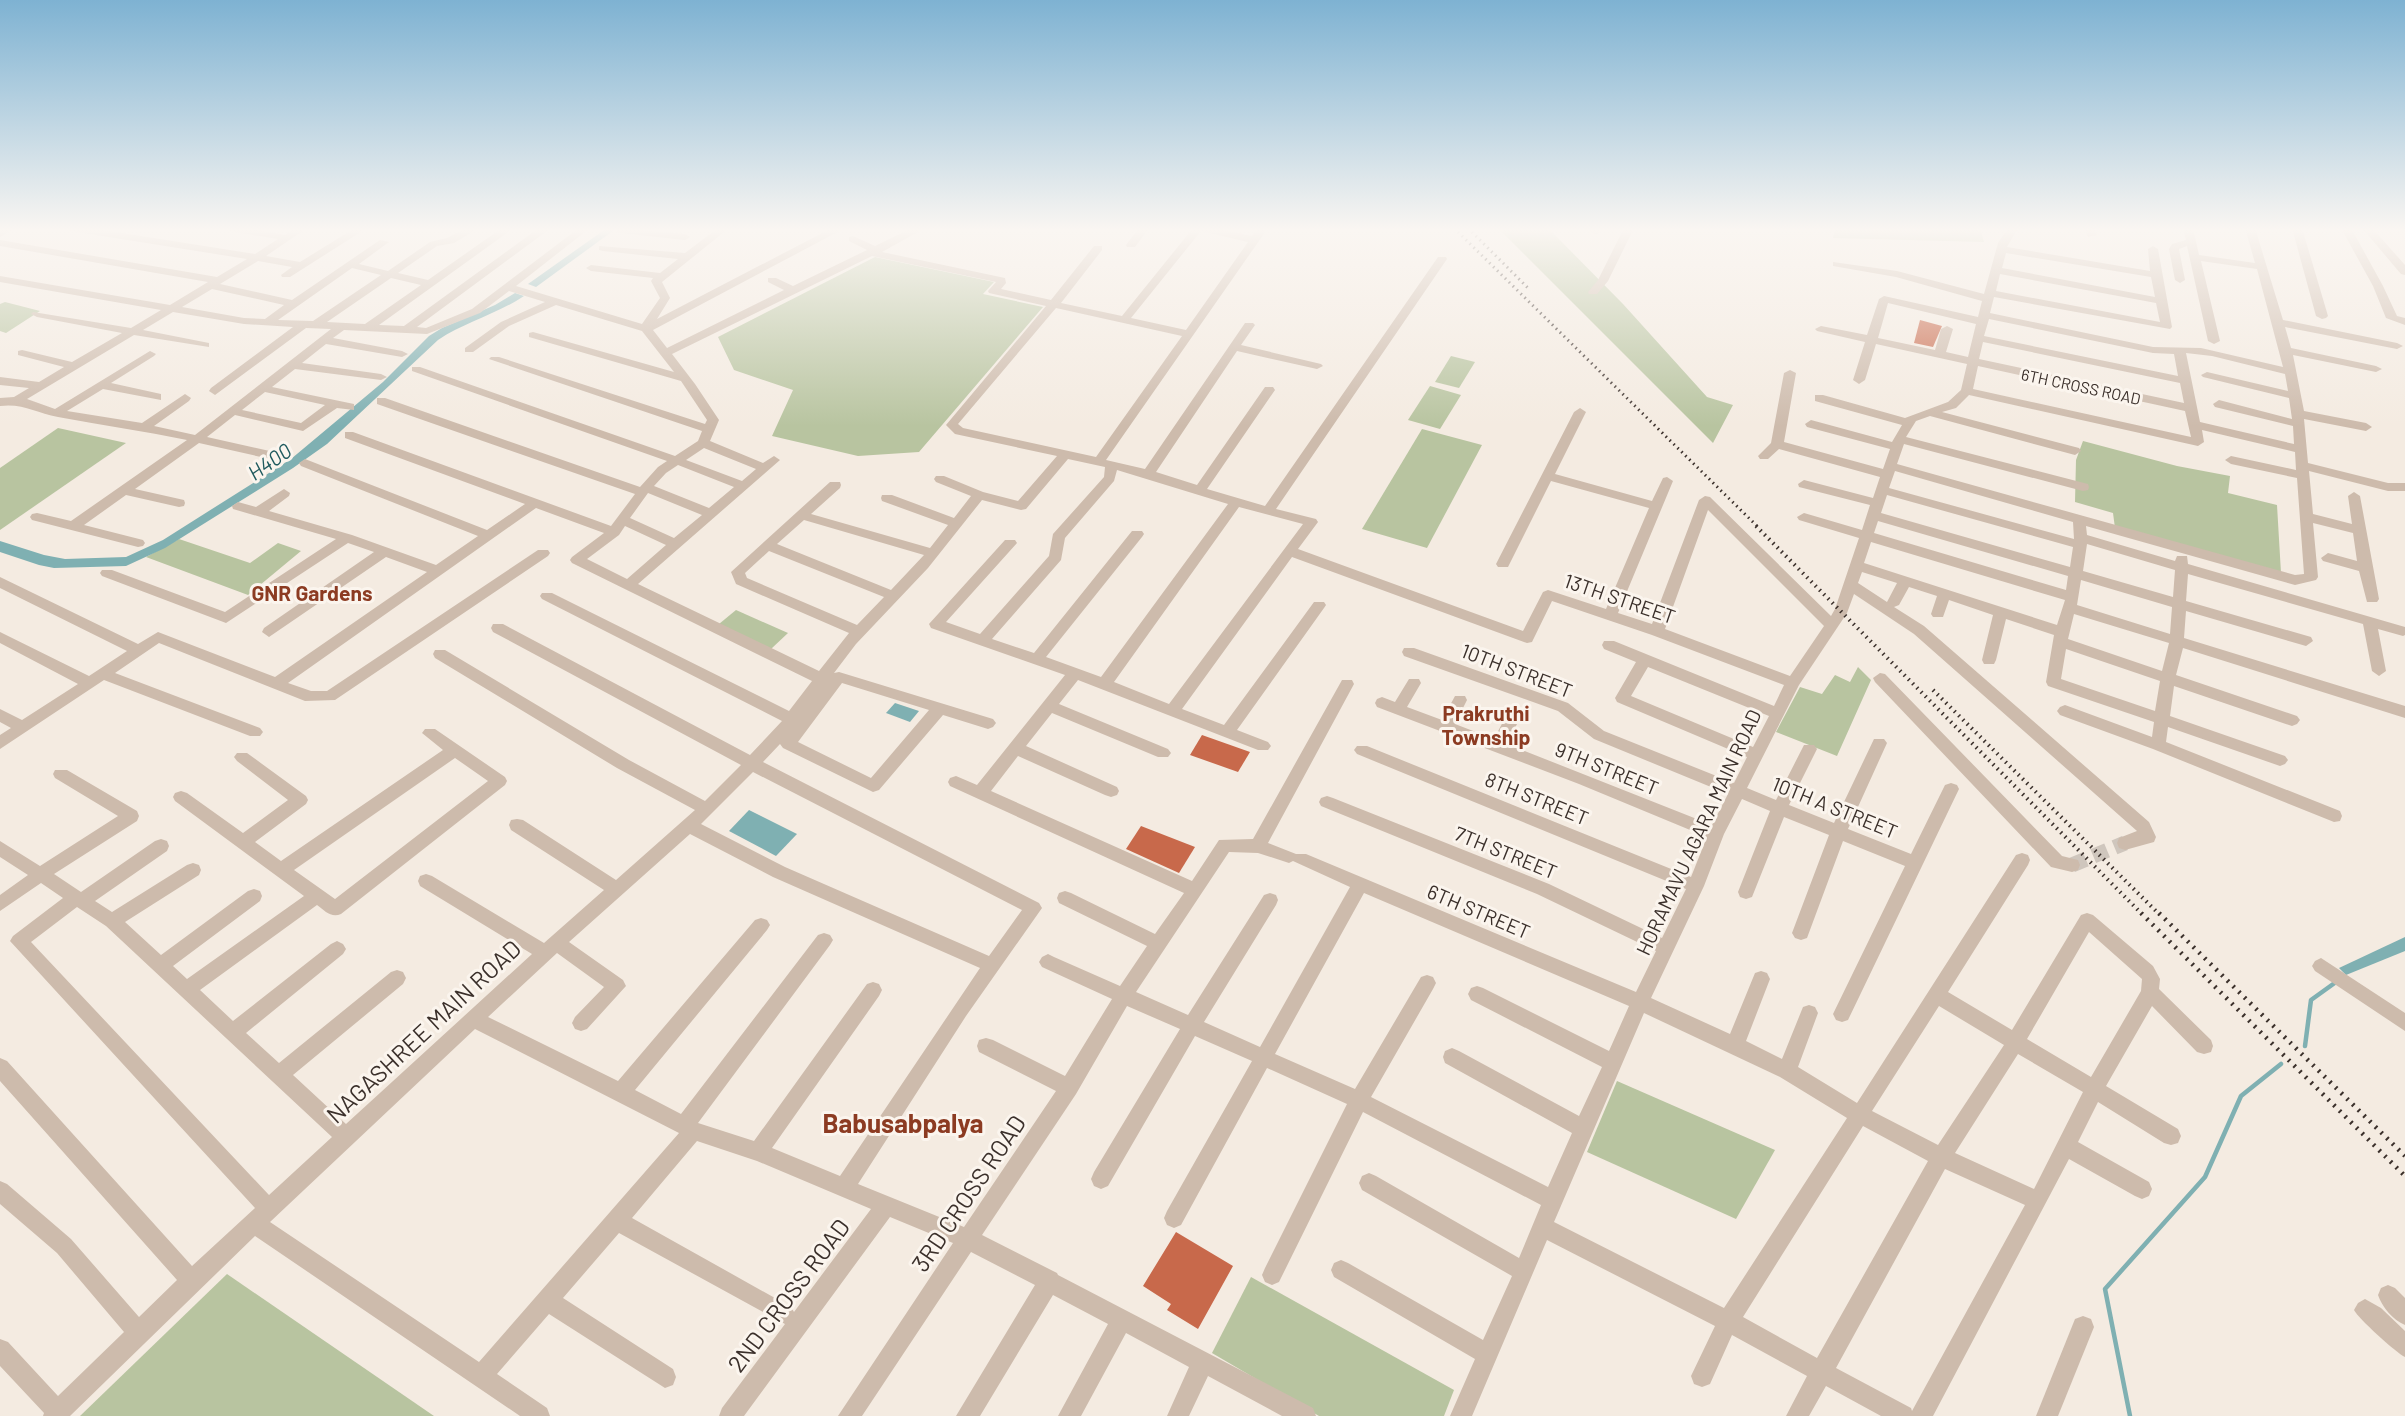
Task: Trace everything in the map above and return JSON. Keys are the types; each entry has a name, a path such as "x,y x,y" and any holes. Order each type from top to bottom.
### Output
{"street":[{"path":"92,294 244,321 426,331 476,311 508,294"},
{"path":"0,403 17,400 193,294"},
{"path":"255,294 293,304"},
{"path":"266,323 308,294"},
{"path":"215,391 357,294"},
{"path":"366,329 416,294"},
{"path":"405,331 456,294"},
{"path":"529,294 646,329 691,386 713,420 703,443 662,470 644,489 619,526 577,560 820,678"},
{"path":"646,329 665,298 662,294"},
{"path":"646,329 711,294"},
{"path":"665,353 788,294"},
{"path":"1007,294 1190,334"},
{"path":"1062,294 952,425 959,430 1148,474 1236,502 1311,522 1172,711"},
{"path":"1124,320 1145,294"},
{"path":"1105,464 1217,294"},
{"path":"1268,511 1418,294"},
{"path":"1982,294 2166,327"},
{"path":"2124,294 2161,301"},
{"path":"1967,391 2198,442 2185,381 2166,327 2160,294"},
{"path":"2203,294 2214,341"},
{"path":"1804,484 1882,490 2079,518 2295,580 2311,577 2298,419 2286,350 2269,294"},
{"path":"2316,294 2322,316"},
{"path":"2382,294 2392,318 2405,322"},
{"path":"1819,398 1909,423 1911,419 1953,405 1967,391 1990,296"},
{"path":"1859,380 1884,299 2174,351 2200,351 2289,372"},
{"path":"469,350 505,324 554,302"},
{"path":"37,314 205,345"},
{"path":"2276,322 2397,346"},
{"path":"1148,474 1250,325"},
{"path":"73,526 196,439 341,327"},
{"name":"6TH CROSS ROAD","path":"1821,328 1972,363 2190,408"},
{"path":"1940,354 1947,329"},
{"path":"533,335 683,378"},
{"path":"1978,338 2185,381"},
{"path":"324,340 402,354"},
{"path":"1236,347 1317,366"},
{"path":"2286,350 2376,369"},
{"path":"22,352 73,366"},
{"path":"56,412 150,354"},
{"path":"495,359 710,429"},
{"path":"293,365 381,377"},
{"path":"416,369 676,460 743,486"},
{"path":"1764,456 1777,444 1790,372"},
{"path":"2207,375 2294,396"},
{"path":"0,381 40,386"},
{"path":"102,385 157,397"},
{"path":"262,388 350,407"},
{"path":"1199,490 1269,390"},
{"path":"144,428 185,398"},
{"path":"17,400 56,412 270,455"},
{"path":"381,401 644,489 711,514"},
{"path":"233,411 303,427 334,404"},
{"path":"2219,404 2298,419 2366,427"},
{"path":"1503,564 1580,412"},
{"path":"1930,413 2075,451"},
{"name":"HORAMAVU AGARA MAIN ROAD","path":"1461,1416 1524,1272 1552,1200 1640,1002 1696,886 1716,834 1793,683 1842,610 1898,443 1909,423"},
{"path":"1811,424 2083,487"},
{"path":"2195,425 2300,449"},
{"path":"349,435 536,502 676,544"},
{"path":"628,585 769,464 703,443"},
{"path":"1777,444 2077,573 2306,641"},
{"path":"940,479 979,495 1021,506 1065,454"},
{"path":"2231,460 2301,470 2388,487 2405,487"},
{"path":"305,463 488,535"},
{"path":"982,640 1056,558 1058,537 1110,478 1105,464"},
{"path":"1547,476 1656,506"},
{"path":"1611,614 1667,481"},
{"path":"835,485 738,572 741,581 859,632"},
{"path":"124,490 179,503"},
{"path":"1882,490 2181,568 2403,631"},
{"path":"258,512 284,493"},
{"name":"NAGASHREE MAIN ROAD","path":"56,1414 191,1281 473,1019 708,808 802,712 820,678 932,553 979,495"},
{"path":"2354,496 2358,530 2372,599"},
{"path":"887,498 956,523"},
{"path":"1657,631 1705,500 1832,625"},
{"path":"277,683 536,502"},
{"path":"1104,685 1236,502"},
{"path":"238,506 347,538 436,570"},
{"path":"801,515 932,553"},
{"path":"37,517 138,543"},
{"path":"1804,517 2071,602 2177,641 2405,712"},
{"path":"2306,517 2358,530"},
{"path":"2079,518 2080,541 2077,573 2052,686 2162,719 2280,760"},
{"path":"1036,660 1137,534"},
{"path":"107,573 226,618 347,538"},
{"path":"1010,543 936,624 1263,746"},
{"path":"768,546 894,596"},
{"path":"2158,745 2168,678 2177,641 2184,548"},
{"path":"269,632 385,551"},
{"name":"13TH STREET","path":"1289,551 1527,638 1548,595 1611,614 1793,683"},
{"path":"0,743 158,637 310,697 330,696 543,553"},
{"path":"2328,558 2365,568"},
{"path":"1856,565 2001,612 2168,678 2292,720"},
{"path":"1894,602 1906,580"},
{"path":"0,582 138,650"},
{"path":"1851,584 1919,630 2144,827 2148,837 2125,843"},
{"path":"1938,614 1945,593"},
{"path":"547,596 802,712"},
{"path":"1227,732 1319,605"},
{"path":"1989,660 2001,612"},
{"path":"2370,622 2379,671"},
{"path":"498,628 752,764 1033,908 992,965 844,1188"},
{"path":"0,637 89,683"},
{"path":"1609,645 1777,714"},
{"name":"10TH STREET","path":"1408,652 1563,707 1599,735 1739,790"},
{"path":"440,654 623,764 708,808"},
{"path":"1645,660 1622,698 1757,755"},
{"path":"102,674 255,732"},
{"path":"980,793 1075,674"},
{"path":"940,708 873,786 788,744 802,712 839,677 940,708 988,723"},
{"path":"1880,678 2057,862 2072,865"},
{"path":"1398,709 1414,683"},
{"path":"1258,846 1347,684"},
{"path":"1445,728 1460,700"},
{"name":"9TH STREET","path":"1382,703 1585,780 1716,834"},
{"path":"1050,706 1163,753"},
{"path":"2065,711 2158,745 2334,816"},
{"path":"0,715 23,728"},
{"path":"1497,748 1511,720"},
{"path":"182,797 335,909 499,781 430,733"},
{"path":"1801,933 1839,831 1879,743"},
{"path":"1015,748 1111,791"},
{"path":"1746,892 1780,807 1809,748"},
{"path":"281,870 455,750"},
{"name":"8TH STREET","path":"1362,750 1696,886"},
{"path":"242,758 300,800 243,842"},
{"path":"0,904 41,874 131,816 61,774"},
{"path":"956,782 1195,890"},
{"path":"1842,1014 1951,789"},
{"name":"10TH A STREET","path":"1739,790 1915,862"},
{"name":"7TH STREET","path":"1327,802 1543,889 1667,948"},
{"path":"517,825 617,889"},
{"path":"689,826 779,872 992,965"},
{"name":"6TH STREET","path":"1195,890 1225,845 1258,846 1295,857 1640,1002 1735,1045 1787,1071 1858,1114 1941,1157 2038,1201"},
{"path":"161,846 19,941 261,1216 539,1416"},
{"path":"1,850 112,921 346,1137"},
{"path":"1702,1376 1728,1321 2022,860"},
{"path":"112,921 193,870"},
{"path":"426,881 617,986 581,1023"},
{"path":"1174,1218 1361,883"},
{"name":"3RD CROSS ROAD","path":"849,1416 1069,1088 1124,995 1195,890"},
{"path":"160,965 254,896"},
{"path":"186,990 317,896"},
{"path":"1065,898 1159,944"},
{"path":"1101,1179 1269,900"},
{"path":"1797,1416 1941,1157 2015,1043 2086,920 2146,971 2151,979 2150,992 2094,1089 2038,1201 1921,1416"},
{"path":"621,1092 761,925"},
{"path":"481,1376 617,1221 689,1128 824,940"},
{"path":"232,1032 337,949"},
{"path":"1048,962 1359,1100 1552,1200"},
{"path":"2320,966 2405,1023"},
{"path":"278,1076 397,978"},
{"path":"1735,1045 1761,979"},
{"path":"1272,1275 1359,1100 1427,983"},
{"path":"758,1152 873,990"},
{"path":"2150,992 2204,1046"},
{"path":"1477,994 1613,1063"},
{"path":"1937,995 2171,1136"},
{"path":"1787,1071 1809,1013"},
{"path":"473,1019 689,1128 758,1152 968,1239 1203,1362 1277,1409 1305,1416"},
{"path":"987,1046 1069,1088"},
{"path":"1452,1057 1584,1129"},
{"path":"0,1067 191,1281"},
{"path":"2066,1146 2142,1189"},
{"path":"1369,1183 1524,1272"},
{"path":"0,1191 64,1246 139,1333"},
{"name":"2ND CROSS ROAD","path":"730,1416 887,1204"},
{"path":"617,1221 784,1314"},
{"path":"1542,1227 1728,1321 1904,1416"},
{"path":"1341,1269 1488,1355"},
{"path":"967,1416 1050,1280"},
{"path":"2388,1295 2405,1314"},
{"path":"547,1300 665,1377"},
{"path":"2365,1310 2374,1315 2405,1346"},
{"path":"1069,1416 1122,1319"},
{"path":"2047,1416 2083,1327"},
{"path":"0,1350 56,1414"},
{"path":"1178,1416 1203,1362"}],"green space":[{"path":"802,294 983,294 1043,307 919,452 858,456 772,436 793,390 734,370 718,337"},
{"path":"1564,294 1613,294 1707,397 1733,405 1713,443"},
{"path":"5,302 40,311 6,333 0,331 0,304"},
{"path":"1451,356 1475,362 1459,388 1435,382"},
{"path":"1430,386 1461,395 1440,429 1408,420"},
{"path":"58,428 126,443 0,530 0,468"},
{"path":"1422,429 1482,445 1427,548 1362,529"},
{"path":"2083,441 2177,466 2230,476 2228,493 2277,505 2281,573 2115,528 2113,513 2075,502 2076,460"},
{"path":"179,539 250,563 278,543 301,551 248,595 146,557"},
{"path":"736,610 788,633 771,649 719,624"},
{"path":"1858,667 1871,680 1837,756 1776,732 1800,687 1822,694 1835,675 1850,682"},
{"path":"1617,1081 1775,1150 1736,1219 1587,1152"},
{"path":"227,1274 434,1416 80,1416"},
{"path":"1251,1277 1454,1390 1444,1416 1319,1416 1212,1353"}],"water":[{"path":"513,294 524,296 438,340 327,444 293,468 165,548 126,566 54,568 0,552 0,541 65,559 126,557 163,540 291,459 383,382 429,336"},
{"path":"895,703 919,711 910,722 886,713"},
{"path":"749,810 797,834 776,856 729,831"},
{"path":"2405,937 2405,951 2346,975 2339,968"}],"building":[{"path":"1920,320 1942,326 1933,347 1914,343"},
{"path":"1202,735 1250,752 1238,772 1190,755"},
{"path":"1141,826 1195,847 1179,873 1126,849"},
{"path":"1176,1232 1233,1266 1198,1329 1167,1310 1171,1304 1143,1286"}],"waterway":[{"path":"2305,1046 2311,1000 2336,982"},
{"path":"2130,1416 2105,1289 2205,1177 2241,1096 2281,1064"}],"tunnel":[{"path":"2072,865 2125,843"}],"railway":[{"path":"1521,294 1758,527"},
{"path":"1756,526 2142,914"},
{"path":"1933,690 2160,915"},
{"path":"2159,913 2405,1156"},
{"path":"2142,914 2405,1176"}],"district":[{"name":"GNR Gardens","path":"312,592"},
{"name":"Prakruthi Township","path":"1486,724"},
{"name":"Babusabpalya","path":"903,1122"}],"water label":[{"name":"H400","path":"269,461"}]}
